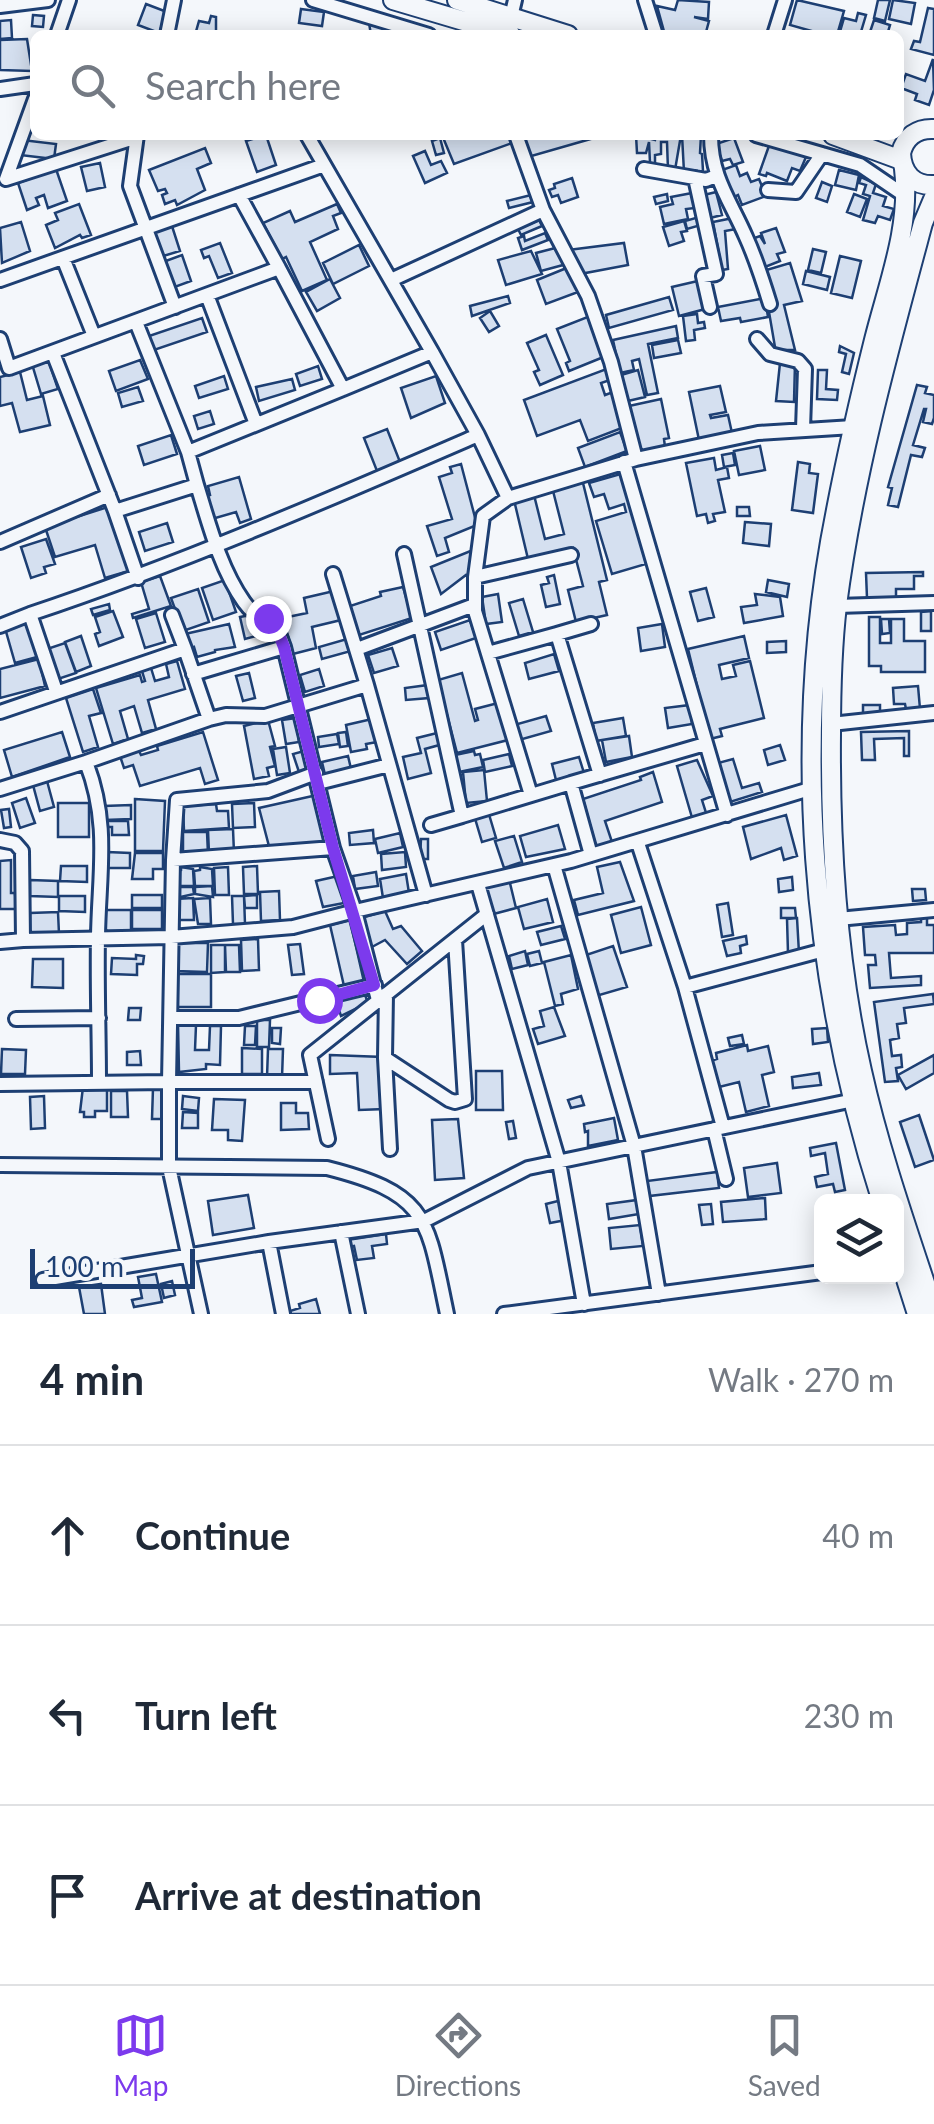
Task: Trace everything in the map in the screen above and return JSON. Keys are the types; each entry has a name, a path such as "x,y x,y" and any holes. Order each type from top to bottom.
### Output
{"highway":[{"path":"393,0 482,30"},
{"path":"457,0 552,30"},
{"path":"487,30 512,18"},
{"path":"904,129 930,126"},
{"path":"880,1194 854,1100 824,950 816,882 813,788 816,652 822,594 853,426 905,216 907,198 902,165 906,140 930,126"},
{"path":"844,140 902,165 914,181 934,186"},
{"path":"934,197 923,223 870,422 837,606 830,830 838,919 862,1072 889,1170 928,1270 934,1310"},
{"path":"904,1275 917,1314"}],"street":[{"path":"0,6 48,0"},
{"path":"59,30 68,0"},
{"path":"168,30 174,0"},
{"path":"313,0 413,30"},
{"path":"645,0 654,30"},
{"path":"776,30 785,0"},
{"path":"0,88 30,85"},
{"path":"3,180 30,112"},
{"path":"3,180 125,140"},
{"path":"136,140 130,186 174,307"},
{"path":"310,140 478,435 508,498"},
{"path":"518,140 543,210 588,296 611,362 630,461 727,815"},
{"path":"711,140 716,176 746,236 770,304"},
{"path":"773,140 872,171 907,198"},
{"path":"768,190 796,192 822,154"},
{"path":"0,280 324,165"},
{"path":"644,170 706,180 716,176"},
{"path":"694,178 716,274 702,276 710,307"},
{"path":"239,196 343,389"},
{"path":"391,280 543,210"},
{"path":"63,258 94,336"},
{"path":"0,339 4,369 279,268"},
{"path":"207,295 256,424"},
{"path":"136,322 188,452 217,547 246,605 275,624 284,647 333,848 374,985 382,998 390,1149"},
{"path":"757,340 770,354 798,361 805,368 803,429"},
{"path":"188,452 432,352"},
{"path":"53,353 138,578"},
{"path":"531,796 474,605 483,516 508,498 698,444 853,426"},
{"path":"0,626 217,547 478,435"},
{"path":"115,511 196,484"},
{"path":"0,542 110,496"},
{"path":"404,554 462,816"},
{"path":"475,577 572,555"},
{"path":"334,574 426,896"},
{"path":"837,606 934,603"},
{"path":"357,649 474,605"},
{"path":"30,614 56,691"},
{"path":"172,615 210,719"},
{"path":"488,653 591,624"},
{"path":"556,634 600,775"},
{"path":"193,674 284,647"},
{"path":"0,712 185,649"},
{"path":"0,789 210,719 226,715 265,716 367,685"},
{"path":"831,724 934,713"},
{"path":"431,825 705,744"},
{"path":"86,762 101,808 99,1082"},
{"path":"201,1314 169,1167 177,800 268,791 390,765"},
{"path":"571,783 592,855"},
{"path":"0,942 171,938 294,928 554,866 813,788"},
{"path":"0,840 16,843 22,851 23,940"},
{"path":"638,843 684,987 719,1128 726,1179"},
{"path":"173,860 333,848"},
{"path":"554,866 634,1146 659,1294"},
{"path":"478,884 559,1162 584,1304"},
{"path":"838,919 934,910"},
{"path":"328,1140 310,1055 487,914"},
{"path":"385,1058 449,1100 465,1099 454,940"},
{"path":"684,987 824,950"},
{"path":"172,1018 239,1018 374,985"},
{"path":"16,1019 100,1018"},
{"path":"0,1084 316,1082"},
{"path":"43,1280 424,1220 528,1168 854,1100"},
{"path":"0,1166 327,1168 361,1176 392,1191 424,1220 447,1314"},
{"path":"340,1232 358,1314"},
{"path":"269,1242 283,1314"},
{"path":"504,1314 814,1273"}],"building":[{"path":"678,0 709,2 708,19 694,17 709,21 707,30 664,30 657,6 675,10"},
{"path":"797,0 844,11 838,30 808,30 790,25"},
{"path":"878,0 890,0 885,21 874,18"},
{"path":"893,0 915,3 911,24 889,19"},
{"path":"146,4 167,12 160,30 138,25"},
{"path":"928,8 934,9 934,55 911,49 914,41 920,42"},
{"path":"301,9 324,12 322,26 299,23"},
{"path":"858,13 866,15 862,30 840,30 844,18 856,21"},
{"path":"33,15 44,16 43,27 32,26"},
{"path":"211,16 216,17 216,30 196,30 199,21 209,23"},
{"path":"11,20 12,38 0,39 0,21"},
{"path":"874,20 890,25 888,30 871,30"},
{"path":"369,23 396,30 370,30"},
{"path":"27,39 30,71 0,70 0,40"},
{"path":"933,59 934,90 929,105 915,100 917,94 904,89 906,74 925,81"},
{"path":"22,140 56,144 54,159 20,155"},
{"path":"268,140 276,165 257,172 246,141"},
{"path":"441,140 444,153 436,155 432,141"},
{"path":"444,140 511,140 512,143 454,164"},
{"path":"523,140 587,140 528,157"},
{"path":"636,140 680,140 675,170 668,170 667,142 661,142 661,154 655,155 655,165 650,163 649,142 646,153 637,153"},
{"path":"682,140 701,140 703,171 684,172"},
{"path":"735,140 743,162 733,165 730,159 722,161 716,144"},
{"path":"770,143 806,157 800,171 792,168 787,181 759,174"},
{"path":"205,148 211,163 197,169 205,190 177,205 175,200 165,204 162,195 167,193 165,189 158,191 149,170"},
{"path":"425,151 431,165 441,161 447,173 425,183 413,156"},
{"path":"100,163 105,187 87,191 81,167"},
{"path":"736,165 740,176 747,173 751,182 759,179 766,196 742,205 738,195 732,198 722,170"},
{"path":"56,169 67,201 48,208 44,195 36,198 39,205 27,210 18,183"},
{"path":"839,170 859,175 856,190 835,185"},
{"path":"861,177 876,184 873,193 886,197 883,206 894,209 890,220 878,216 875,223 863,220 870,196 863,194 866,185 859,183"},
{"path":"572,178 578,197 561,203 558,195 552,197 549,190 555,188 554,184"},
{"path":"822,182 832,186 827,202 816,198"},
{"path":"716,192 722,215 710,218 704,195"},
{"path":"692,193 695,208 686,209 688,219 664,224 660,207 673,204 671,197"},
{"path":"667,194 668,201 656,204 654,197"},
{"path":"854,194 867,199 860,217 847,212"},
{"path":"531,195 533,202 509,208 507,201"},
{"path":"79,204 91,235 80,235 55,248 46,225 58,220 55,213"},
{"path":"337,204 341,213 333,216 338,229 310,242 327,280 302,291 286,257 282,259 263,223 290,211 295,222"},
{"path":"699,217 701,225 687,229 685,221"},
{"path":"733,218 736,229 725,231 728,269 722,270 713,222"},
{"path":"539,220 542,226 521,235 518,229"},
{"path":"684,221 684,241 669,246 663,227"},
{"path":"21,222 30,251 2,263 0,228"},
{"path":"171,223 180,251 160,257 151,229"},
{"path":"776,228 785,252 777,254 780,261 760,269 749,240 760,236 765,244 761,233"},
{"path":"545,233 548,240 522,250 518,238 524,236 525,241"},
{"path":"220,243 232,273 218,278 209,256 204,258 201,250"},
{"path":"624,243 628,265 580,274 568,250"},
{"path":"359,245 369,266 333,284 323,263"},
{"path":"559,247 563,265 541,271 536,253"},
{"path":"813,249 826,252 821,273 808,270"},
{"path":"531,251 542,274 506,285 498,260"},
{"path":"182,255 191,281 172,288 163,262"},
{"path":"840,256 861,261 852,298 831,293"},
{"path":"790,263 802,301 784,305 795,350 782,350 783,354 776,353 769,312 773,311 763,271"},
{"path":"569,267 578,292 546,304 537,280"},
{"path":"806,271 830,277 827,290 803,284"},
{"path":"330,279 340,298 317,311 306,292"},
{"path":"702,280 709,308 679,316 672,287"},
{"path":"508,296 510,303 472,316 470,306"},
{"path":"669,297 673,310 609,328 606,315"},
{"path":"765,298 768,317 721,321 718,307"},
{"path":"490,311 499,326 489,332 480,318"},
{"path":"697,314 698,323 704,322 705,328 694,330 695,340 686,341 683,316"},
{"path":"590,316 606,356 569,371 566,363 570,361 557,329"},
{"path":"202,318 207,332 154,350 149,336"},
{"path":"676,326 678,338 648,344 658,393 647,395 639,359 632,361 634,370 620,373 613,340"},
{"path":"546,335 563,375 540,385 534,372 539,370 527,343"},
{"path":"678,340 681,353 654,358 652,345"},
{"path":"840,346 854,353 849,374 842,372 846,354 839,352"},
{"path":"48,359 58,389 41,394 32,364"},
{"path":"140,360 148,379 116,391 109,371"},
{"path":"780,363 795,363 794,402 776,401"},
{"path":"318,366 322,379 300,386 296,374"},
{"path":"609,368 613,379 601,383 605,395 613,392 627,426 588,441 580,420 537,436 524,400"},
{"path":"638,370 645,397 628,401 621,375"},
{"path":"818,370 827,370 826,389 838,390 837,400 817,399"},
{"path":"20,372 27,400 43,396 50,425 20,432 12,403 0,406 0,377"},
{"path":"224,376 228,389 199,398 195,386"},
{"path":"436,376 445,403 411,418 401,388"},
{"path":"292,379 295,390 259,401 256,387"},
{"path":"917,385 927,387 925,393 934,395 934,418 932,424 923,422 924,409 913,445 925,448 922,457 911,455 898,507 888,505 892,488 888,487"},
{"path":"720,386 726,412 710,415 728,415 732,433 699,440 689,392"},
{"path":"138,387 143,401 122,407 118,393"},
{"path":"661,399 669,438 664,439 665,447 639,453 629,406"},
{"path":"210,411 214,424 198,429 194,416"},
{"path":"387,429 400,462 377,471 364,438"},
{"path":"620,432 627,451 585,467 578,448"},
{"path":"171,435 177,454 144,465 138,446"},
{"path":"760,446 765,470 739,475 734,451"},
{"path":"733,453 735,465 724,467 722,455"},
{"path":"714,458 716,470 727,467 729,478 718,480 725,512 713,514 715,521 708,523 706,514 697,516 686,463"},
{"path":"798,462 810,464 809,473 818,474 813,513 792,510"},
{"path":"461,464 477,525 445,538 449,552 437,556 427,526 452,519 439,477 452,473 450,467"},
{"path":"624,473 646,564 612,574 596,521 626,512 624,504 609,509 604,494 594,497 589,483"},
{"path":"239,477 251,519 240,523 236,512 212,519 205,496 210,495 208,486"},
{"path":"582,479 607,580 599,582 607,615 576,622 568,590 583,586 573,548 528,559 514,500 534,495 545,539 564,534 552,487"},
{"path":"111,506 132,570 105,578 95,545 55,557 45,527"},
{"path":"737,507 749,507 750,516 737,516"},
{"path":"745,522 771,524 769,546 743,543"},
{"path":"167,523 173,542 145,551 139,532"},
{"path":"46,539 55,564 44,567 46,573 31,578 21,547"},
{"path":"473,550 469,578 466,575 441,594 431,567"},
{"path":"923,572 923,576 914,576 914,589 896,589 896,597 867,598 866,573"},
{"path":"554,575 560,604 546,607 541,585 549,583 547,577"},
{"path":"160,576 171,606 133,618 132,614 149,609 141,582"},
{"path":"225,580 236,612 213,620 202,588"},
{"path":"768,580 789,584 787,597 766,592"},
{"path":"403,587 412,618 356,636 347,607 381,596 380,592"},
{"path":"706,588 714,617 698,621 690,592"},
{"path":"198,589 209,622 183,631 171,598"},
{"path":"334,591 341,620 312,627 316,648 293,654 283,618 307,613 304,598"},
{"path":"498,594 502,622 486,624 482,597"},
{"path":"755,594 780,597 783,616 744,623 741,607 757,605"},
{"path":"523,599 533,632 519,636 509,603"},
{"path":"109,604 110,610 93,615 91,609"},
{"path":"113,611 123,637 99,646 95,617"},
{"path":"931,611 931,631 921,631 921,612"},
{"path":"156,613 165,642 145,648 136,619"},
{"path":"255,614 260,635 245,639 240,617"},
{"path":"869,617 880,617 880,643 891,643 891,619 904,619 904,641 925,641 925,672 881,672 881,666 869,666"},
{"path":"881,619 889,619 890,633 882,634"},
{"path":"470,620 476,638 441,650 435,632"},
{"path":"26,622 37,657 15,663 5,628"},
{"path":"229,624 235,647 197,657 194,647 189,649 185,634"},
{"path":"662,624 665,647 641,651 638,628"},
{"path":"81,636 91,666 76,672 65,642"},
{"path":"744,636 749,658 719,665 722,679 736,676 733,665 750,661 764,718 720,729 722,736 710,739 688,649"},
{"path":"347,639 351,651 322,659 319,647"},
{"path":"786,641 786,652 767,653 767,642"},
{"path":"65,643 76,673 58,679 47,649"},
{"path":"392,648 398,666 374,673 368,655"},
{"path":"554,654 559,671 529,679 525,663"},
{"path":"39,659 45,686 0,698 0,669"},
{"path":"177,661 185,689 148,700 156,729 142,733 134,706 120,711 128,739 113,744 96,688 140,675 145,681 142,671 151,668 155,681 169,677 166,664"},
{"path":"319,669 324,686 305,692 300,675"},
{"path":"249,673 255,698 243,701 236,676"},
{"path":"462,673 475,721 475,709 498,703 508,740 457,753 438,680"},
{"path":"428,685 429,698 406,700 405,688"},
{"path":"918,686 920,709 894,704 893,688"},
{"path":"93,689 101,713 89,716 98,747 83,752 66,698"},
{"path":"690,705 692,724 668,728 665,708"},
{"path":"863,705 880,705 880,714 863,714"},
{"path":"546,716 551,731 519,740 514,725"},
{"path":"296,718 299,742 286,744 282,720"},
{"path":"623,718 626,736 596,741 593,723"},
{"path":"372,719 377,742 351,752 346,725"},
{"path":"268,720 275,746 270,747 275,766 267,768 269,776 254,779 244,726"},
{"path":"909,731 909,756 904,756 904,738 874,739 875,760 862,760 861,732"},
{"path":"62,732 70,757 12,777 4,750"},
{"path":"203,732 218,780 205,784 200,768 140,786 133,765 124,768 120,756 139,751 141,755"},
{"path":"346,732 348,746 340,747 338,733"},
{"path":"441,732 443,744 425,749 431,773 408,779 403,757 421,753 417,738"},
{"path":"337,734 339,744 319,747 318,737"},
{"path":"629,736 632,757 606,762 602,740"},
{"path":"780,745 785,760 768,765 764,750"},
{"path":"286,747 290,773 277,775 273,749"},
{"path":"304,751 309,768 299,772 293,754"},
{"path":"474,751 475,755 480,754 483,767 459,772 455,755"},
{"path":"509,754 512,766 485,772 483,760"},
{"path":"348,756 352,773 326,779 322,762"},
{"path":"579,757 584,773 556,780 552,764"},
{"path":"733,759 742,788 759,783 762,792 730,802 718,763"},
{"path":"697,760 713,796 702,800 707,816 693,821 677,766"},
{"path":"484,770 487,801 466,803 463,772"},
{"path":"653,772 662,802 605,821 613,845 597,850 583,799 641,780 640,777"},
{"path":"47,781 54,807 40,811 33,785"},
{"path":"317,795 328,841 270,850 259,808"},
{"path":"26,798 35,823 20,828 12,803"},
{"path":"135,799 165,801 163,851 135,851"},
{"path":"58,803 89,803 89,837 58,837"},
{"path":"254,803 255,827 233,828 232,804"},
{"path":"216,804 217,811 228,811 229,828 184,831 183,806"},
{"path":"131,805 131,819 105,820 104,806"},
{"path":"9,809 11,827 4,828 1,810"},
{"path":"488,811 496,838 482,842 474,815"},
{"path":"786,815 797,856 784,860 781,848 751,859 743,827"},
{"path":"107,821 128,821 129,835 112,835"},
{"path":"558,825 565,849 526,857 520,836"},
{"path":"233,829 234,853 209,854 208,830"},
{"path":"373,830 374,843 350,845 349,833"},
{"path":"183,832 207,832 208,854 183,854"},
{"path":"400,833 403,847 378,853 375,839"},
{"path":"514,836 522,862 504,868 495,841"},
{"path":"421,839 428,839 428,859 420,859"},
{"path":"107,852 130,853 130,868 107,868"},
{"path":"405,852 406,867 382,870 381,854"},
{"path":"135,853 163,853 163,869 153,869 153,879 132,879"},
{"path":"11,860 11,893 15,893 16,909 0,909 0,861"},
{"path":"620,862 634,901 578,915 574,900 603,893 597,867"},
{"path":"61,866 87,866 87,882 60,881"},
{"path":"257,866 258,894 244,894 243,867"},
{"path":"181,867 193,869 194,886 176,886 175,871"},
{"path":"200,867 212,869 213,886 195,886 194,871"},
{"path":"228,867 229,895 215,895 214,868"},
{"path":"376,872 378,886 355,889 353,876"},
{"path":"406,874 409,893 383,898 380,879"},
{"path":"338,876 344,903 323,907 316,881"},
{"path":"792,877 793,890 779,892 778,879"},
{"path":"509,879 516,908 490,915 482,886"},
{"path":"30,880 58,881 58,897 30,896"},
{"path":"212,886 213,897 195,894 195,887"},
{"path":"176,887 193,887 194,894 176,898"},
{"path":"912,889 925,889 926,900 913,901"},
{"path":"279,891 280,920 261,921 260,892"},
{"path":"132,895 162,895 162,908 132,908"},
{"path":"257,895 257,908 245,908 244,896"},
{"path":"59,896 85,896 85,912 59,911"},
{"path":"232,896 244,896 245,924 233,924"},
{"path":"193,898 194,920 176,920 175,899"},
{"path":"210,898 211,924 198,924 194,899"},
{"path":"547,899 553,922 524,929 518,907"},
{"path":"728,903 733,935 722,937 717,905"},
{"path":"641,907 651,945 621,953 611,915"},
{"path":"781,908 795,908 796,918 781,918"},
{"path":"102,910 131,910 131,932 102,932"},
{"path":"132,910 162,910 162,929 132,929"},
{"path":"385,911 393,929 401,926 422,951 407,964 385,940 370,948 361,918"},
{"path":"58,912 59,934 30,934 30,913"},
{"path":"921,915 927,915 927,925 934,925 934,953 889,953 891,978 921,976 921,985 870,988 868,965 876,965 875,955 865,955 863,927 895,925 896,935 907,934 907,923 921,922"},
{"path":"797,918 799,953 788,953 787,919"},
{"path":"350,920 364,982 344,986 330,925"},
{"path":"561,926 565,939 541,945 537,932"},
{"path":"746,936 747,944 740,946 741,953 727,956 723,941"},
{"path":"258,939 259,970 242,971 241,940"},
{"path":"175,943 208,943 207,972 175,971"},
{"path":"300,944 304,974 292,975 288,945"},
{"path":"211,945 225,945 225,972 211,973"},
{"path":"225,945 239,945 240,972 226,972"},
{"path":"613,946 627,987 596,996 583,956"},
{"path":"525,951 528,965 512,969 509,956"},
{"path":"539,951 542,963 530,966 527,954"},
{"path":"136,955 144,956 143,964 137,964 137,975 111,974 112,958 136,959"},
{"path":"571,955 578,989 561,994 563,1004 555,1006 544,962"},
{"path":"33,959 63,959 63,988 32,987"},
{"path":"175,974 211,974 211,1007 175,1007"},
{"path":"364,992 368,1003 341,1016 336,1001"},
{"path":"933,994 934,1004 904,1008 906,1023 897,1024 899,1038 890,1040 892,1056 901,1055 902,1067 896,1068 898,1081 885,1082 874,1002"},
{"path":"554,1007 565,1036 538,1044 533,1029 544,1026 540,1011"},
{"path":"129,1008 141,1008 140,1020 128,1020"},
{"path":"257,1020 270,1020 269,1047 257,1047"},
{"path":"178,1024 196,1025 195,1050 209,1050 210,1026 221,1026 220,1065 206,1064 206,1069 179,1072"},
{"path":"245,1026 256,1026 255,1045 244,1045"},
{"path":"272,1028 281,1028 280,1044 272,1043"},
{"path":"827,1028 828,1042 813,1044 812,1029"},
{"path":"742,1035 744,1044 730,1046 728,1038"},
{"path":"747,1045 748,1051 768,1046 774,1072 762,1075 769,1106 746,1112 739,1082 715,1088 708,1062 717,1059 716,1053"},
{"path":"242,1048 262,1049 262,1074 242,1074"},
{"path":"2,1049 26,1050 25,1074 1,1074"},
{"path":"268,1049 283,1049 282,1078 267,1077"},
{"path":"140,1051 141,1065 127,1065 127,1052"},
{"path":"330,1055 383,1057 385,1109 359,1110 357,1073 330,1074"},
{"path":"934,1055 934,1073 906,1089 898,1075"},
{"path":"476,1071 502,1071 503,1110 476,1110"},
{"path":"819,1073 821,1085 793,1088 792,1077"},
{"path":"83,1087 107,1090 107,1111 95,1111 95,1117 84,1117 84,1112 80,1112"},
{"path":"153,1088 164,1088 163,1119 152,1119"},
{"path":"111,1091 127,1091 128,1117 111,1117"},
{"path":"44,1096 45,1128 31,1129 30,1097"},
{"path":"183,1096 199,1098 198,1111 182,1109"},
{"path":"581,1096 584,1105 571,1108 568,1100"},
{"path":"214,1099 245,1100 242,1141 228,1140 228,1130 212,1130"},
{"path":"281,1103 296,1103 296,1113 308,1113 309,1129 281,1130"},
{"path":"183,1112 198,1113 198,1128 182,1128"},
{"path":"919,1115 934,1160 915,1167 900,1122"},
{"path":"614,1118 618,1140 588,1146 584,1124"},
{"path":"458,1119 464,1178 435,1180 432,1120"},
{"path":"513,1121 516,1138 509,1139 506,1122"},
{"path":"836,1143 845,1190 835,1192 833,1184 817,1187 815,1177 828,1174 825,1153 811,1156 810,1148"},
{"path":"777,1163 781,1193 748,1197 744,1168"},
{"path":"717,1172 719,1188 649,1196 647,1181"},
{"path":"248,1195 254,1228 213,1235 208,1201"},
{"path":"765,1198 766,1219 723,1222 721,1202"},
{"path":"562,1200 566,1220 550,1223 546,1204"},
{"path":"637,1200 639,1214 609,1219 607,1204"},
{"path":"711,1204 713,1224 702,1225 699,1205"},
{"path":"640,1225 643,1246 611,1249 609,1228"},
{"path":"386,1234 387,1244 372,1246 374,1258 357,1260 354,1246 349,1247 347,1240"},
{"path":"156,1274 162,1302 134,1307 132,1300 142,1298 138,1277"},
{"path":"172,1281 175,1295 164,1298 161,1284"},
{"path":"101,1284 105,1314 84,1314 79,1287"},
{"path":"316,1299 320,1314 291,1314 290,1311 300,1308 299,1304"}],"route":[{"path":"268,618 275,624 284,647 333,848 374,985 319,1000"}]}
